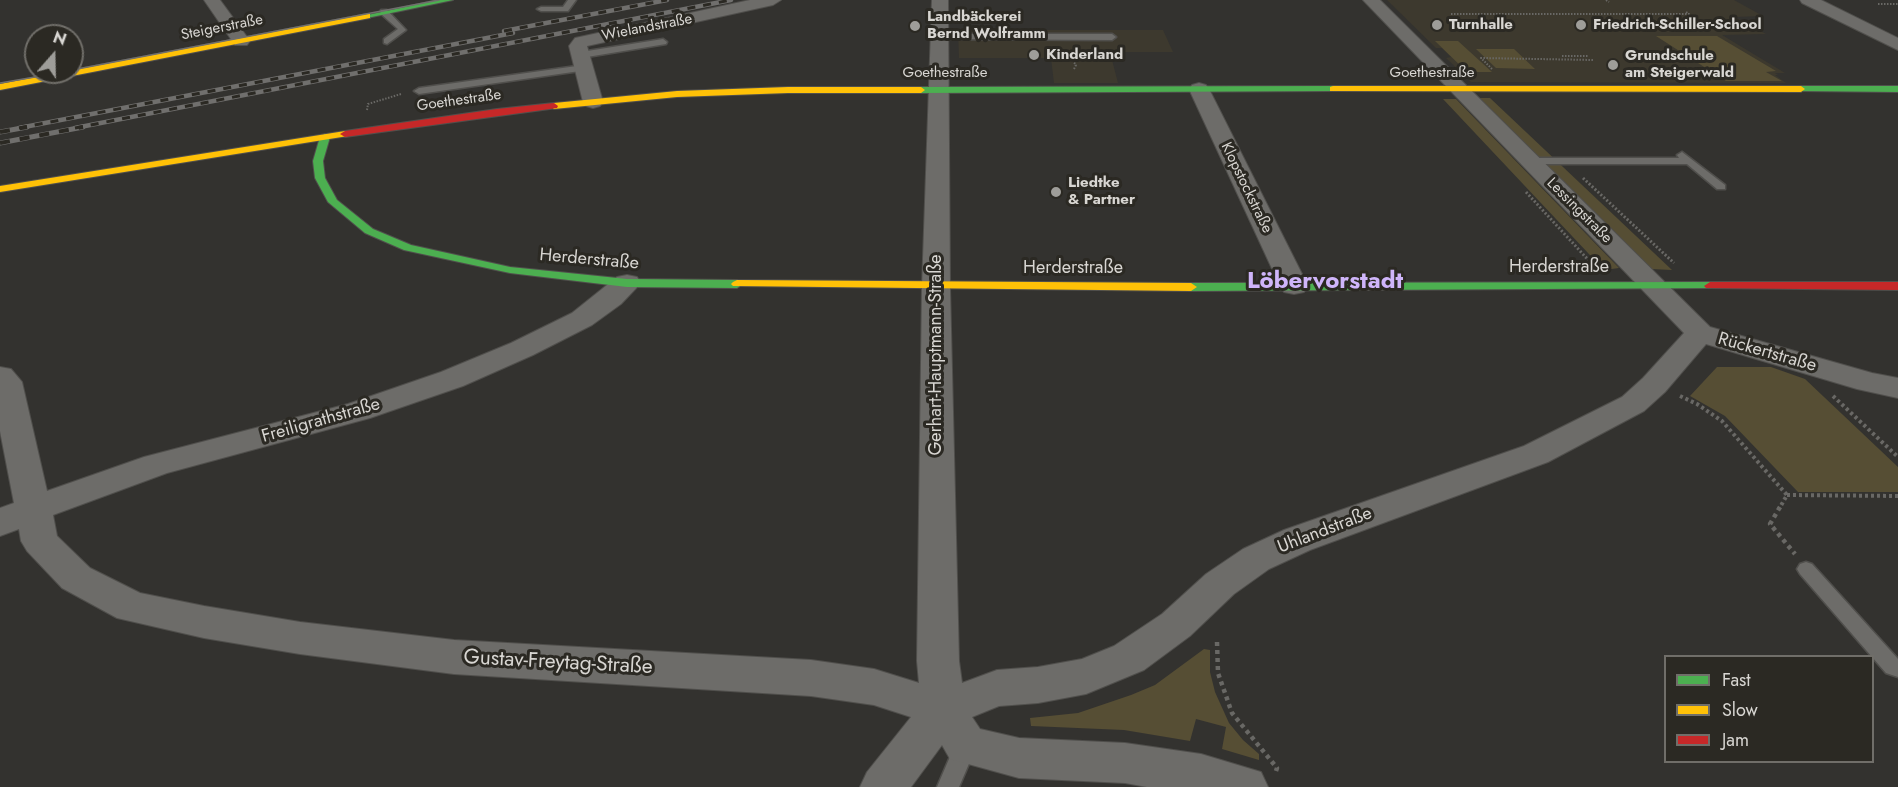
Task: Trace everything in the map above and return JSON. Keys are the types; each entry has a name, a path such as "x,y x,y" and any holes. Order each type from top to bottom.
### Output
{"street":[{"path":"212,0 238,40"},
{"name":"Steigerstraße","path":"0,87 449,0"},
{"name":"Wielandstraße","path":"582,62 578,46 588,39 773,0"},
{"name":"Gerhart-Hauptmann-Straße","path":"940,0 936,287 938,661 954,727"},
{"name":"Lessingstraße","path":"1371,0 1654,286"},
{"path":"1808,0 1898,45"},
{"path":"582,62 593,102"},
{"name":"Goethestraße","path":"0,189 496,112 593,102 735,92 1199,89 1898,89"},
{"name":"Klopstockstraße","path":"1199,89 1294,286"},
{"name":"Herderstraße","path":"324,137 318,161 320,178 333,202 369,231 408,248 465,262 510,270 627,283 936,287 1898,286"},
{"name":"Freiligrathstraße","path":"17,515 156,465 359,411 452,379 522,350 582,319 612,298 627,283"},
{"name":"Rückertstraße","path":"1654,286 1700,333 1868,382 1898,388"},
{"name":"Uhlandstraße","path":"954,727 997,688 1038,685 1086,676 1129,658 1176,626 1220,584 1256,559 1298,540 1536,454 1633,404 1654,385 1700,333"},
{"name":"Gustav-Freytag-Straße","path":"0,376 6,382 17,515 76,578 131,607 300,638 454,657 811,678 874,687 1019,758 1125,763 1260,783"},
{"path":"883,787 954,727"}],"lane":[{"path":"541,9 565,9 572,0"},
{"path":"384,12 402,30 387,41"},
{"path":"939,36 1112,37"},
{"path":"420,92 582,62 663,42"},
{"name":"Lessingstraße","path":"1529,161 1685,158 1721,187"},
{"path":"1806,569 1893,667 1898,669"},
{"path":"948,787 954,727"}],"path":[{"path":"1878,4 1898,4"},
{"path":"1511,10 1517,14"},
{"path":"1568,10 1574,14"},
{"path":"1451,14 1689,14 1686,12"},
{"path":"1528,58 1526,56 1588,56"},
{"path":"1488,65 1481,58 1593,60"},
{"path":"1553,62 1570,60"},
{"path":"366,116 368,104 397,95 420,92"},
{"path":"1566,161 1698,286"},
{"path":"1825,389 1898,457"},
{"path":"1697,404 1722,421 1787,495 1898,496"},
{"path":"1787,495 1770,524 1806,569"},
{"path":"1217,642 1218,673 1232,713 1277,768 1260,783"}],"shaded area":[{"path":"1387,0 1734,0 1763,16 1735,17 1766,34 1722,35 1785,73 1775,73 1778,75 1775,75 1786,83 1471,82 1446,58 1451,57 1442,48 1436,48"},
{"name":"Kinderland","path":"958,30 1163,30 1173,52 1110,52 1118,83 1054,83 1051,58 959,58"},
{"path":"1656,36 1717,36 1776,71 1766,72 1782,81 1726,81"},
{"path":"1435,41 1458,41 1492,72 1467,72"},
{"path":"1476,49 1514,49 1535,69 1496,68"},
{"path":"1479,98 1490,98 1672,270 1651,269"},
{"path":"1443,99 1456,99 1619,268 1604,270"},
{"path":"1717,367 1771,367 1805,379 1898,467 1898,492 1798,492 1725,416 1690,396"},
{"path":"1204,649 1210,650 1210,672 1215,692 1229,723 1259,754 1259,760 1222,749 1226,727 1196,719 1190,741 1124,730 1031,726 1030,718 1078,713 1155,685"}],"tram line":[{"path":"84,68 439,0"},
{"path":"0,83 24,79"}],"railway":[{"path":"504,31 667,0"},
{"path":"75,128 731,0"},
{"path":"19,128 513,33"},
{"path":"0,132 27,127"},
{"path":"0,143 83,127"}],"traffic: fast":[{"path":"367,16 449,0"},
{"path":"921,90 1333,89"},
{"path":"1801,89 1898,89"},
{"path":"325,137 318,161 320,178 333,202 369,231 408,248 510,270 627,283 737,284"},
{"path":"1191,287 1710,286"}],"traffic: slow":[{"path":"0,87 367,16"},
{"path":"1333,89 1801,89"},
{"path":"554,106 677,94 788,90 921,90"},
{"path":"0,189 345,134"},
{"path":"737,284 1191,287"}],"traffic: jam":[{"path":"345,134 554,106"},
{"path":"1710,286 1898,286"}],"place":[{"name":"Turnhalle","path":"1437,25"},
{"name":"Friedrich-Schiller-School","path":"1581,25"},
{"name":"Landbäckerei Bernd Wolframm","path":"915,26"},
{"name":"Kinderland","path":"1034,55"},
{"name":"Grundschule am Steigerwald","path":"1613,65"},
{"name":"Liedtke & Partner","path":"1056,192"}],"district":[{"name":"Löbervorstadt","path":"1325,282"}]}
